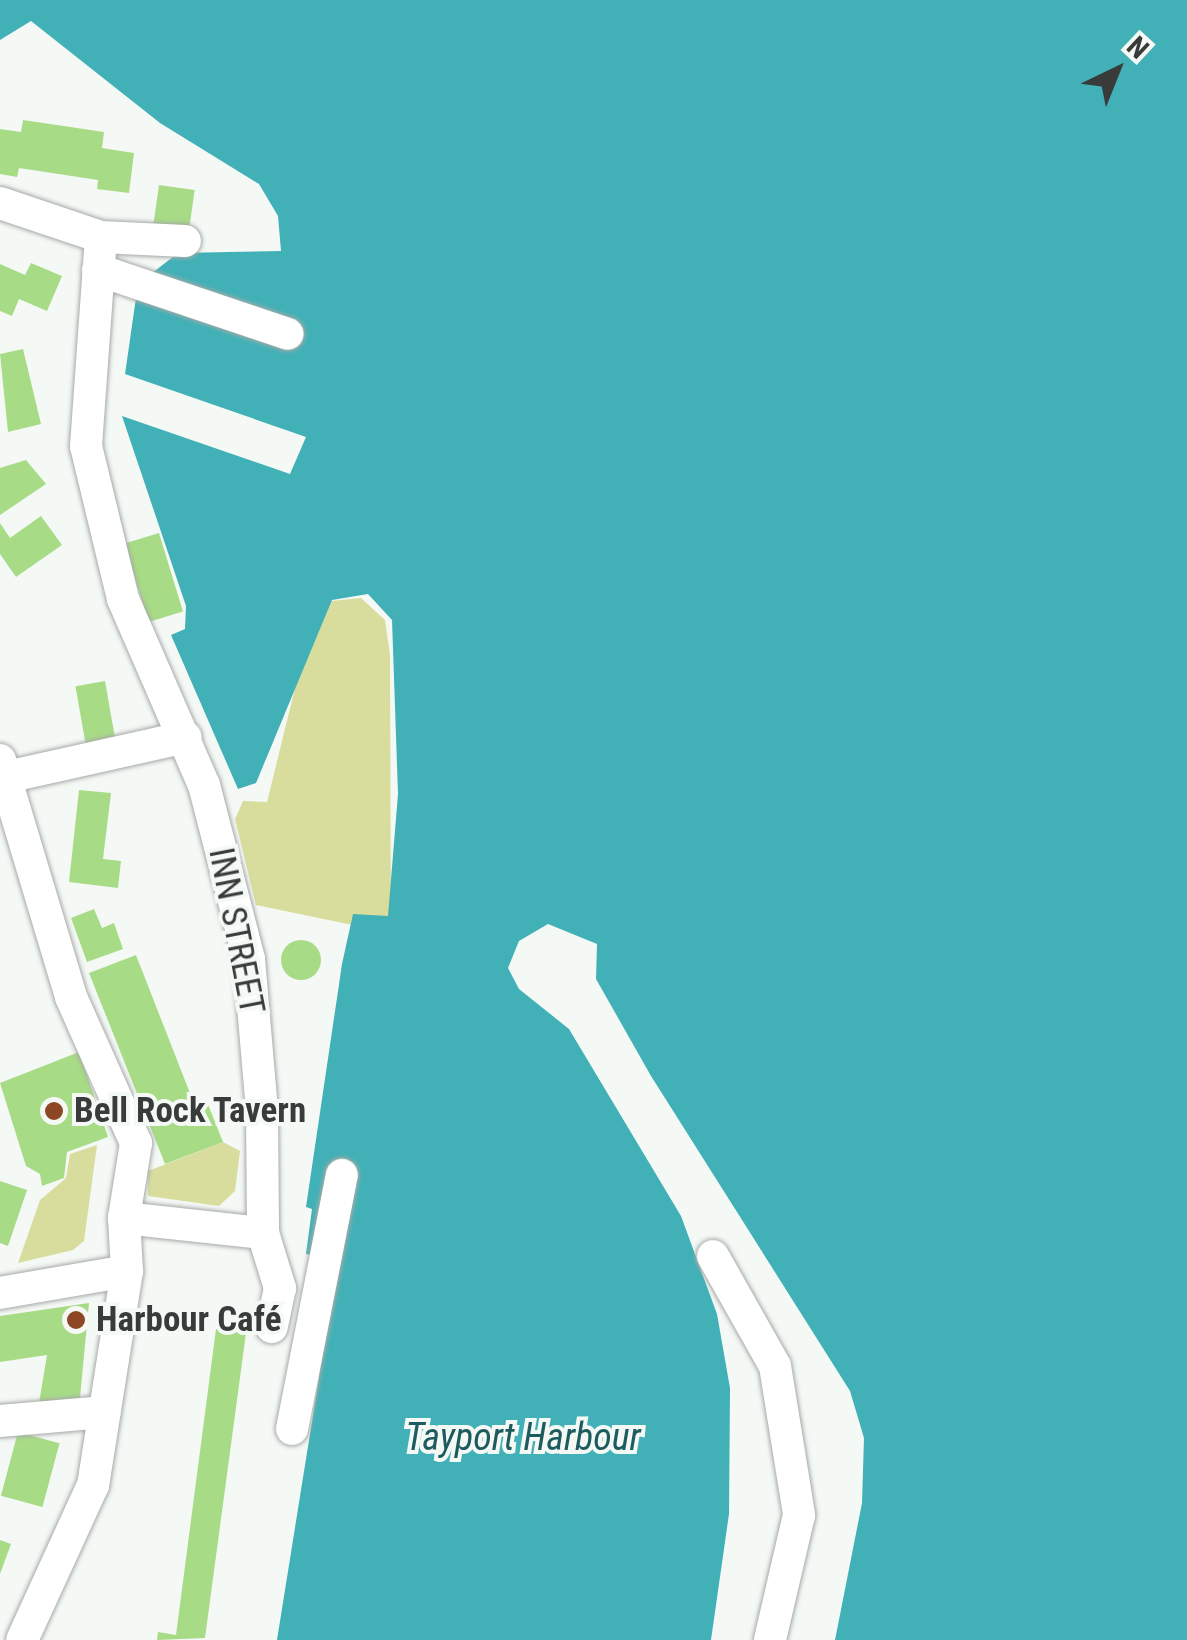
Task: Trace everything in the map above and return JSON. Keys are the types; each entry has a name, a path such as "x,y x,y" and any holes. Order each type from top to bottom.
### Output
{"street":[{"path":"0,203 100,254 288,334"},
{"path":"100,254 185,241"},
{"name":"INN STREET","path":"100,254 86,446 123,599 186,738 249,959 262,1112 263,1234 280,1288 272,1327"},
{"path":"22,1640 93,1485 126,1271 124,1218 136,1143 71,997 3,768 186,738"},
{"path":"292,1430 342,1175"},
{"path":"124,1218 263,1234"},
{"path":"713,1256 775,1366 799,1516 770,1640"},
{"path":"0,1293 126,1271"},
{"path":"0,1421 105,1412"}],"green space":[{"path":"361,598 385,620 390,655 391,933 256,905 235,819 243,801 267,802 313,615 331,601"},
{"path":"223,1142 240,1151 235,1191 219,1206 148,1196 148,1171"},
{"path":"97,1145 84,1241 73,1250 18,1263 40,1200 66,1178 70,1154"}],"water":[{"name":"Tayport Harbour","path":"0,0 1187,0 1187,1640 835,1640 862,1503 864,1438 850,1391 651,1076 596,979 597,944 548,924 519,941 508,968 519,989 569,1029 681,1216 717,1314 730,1388 729,1514 711,1640 277,1640 338,1259 306,1254 312,1209 306,1207 342,964 353,914 388,916 398,794 392,620 368,594 332,600 256,783 238,789 171,635 185,629 186,606 122,416 290,474 306,437 125,374 138,284 178,253 281,251 278,216 259,184 160,123 31,21 0,40"}],"building":[{"path":"23,120 104,132 102,148 134,153 129,193 97,189 98,180 19,168 17,177 0,174 0,129 21,132"},
{"path":"159,185 195,190 189,229 154,224"},
{"path":"31,263 62,276 47,311 19,299 12,316 0,311 0,264 25,275"},
{"path":"23,349 41,424 8,432 0,354"},
{"path":"26,460 46,484 0,515 0,468"},
{"path":"41,516 62,545 16,577 0,554 0,523 10,538"},
{"path":"159,533 183,611 149,622 125,544"},
{"path":"105,681 117,748 87,753 75,686"},
{"path":"79,790 111,793 103,859 121,861 118,888 69,882"},
{"path":"94,909 102,928 114,923 123,949 87,962 71,918"},
{"path":"301,940 315,946 321,960 315,974 301,980 287,974 281,960 287,946"},
{"path":"136,955 195,1106 207,1102 223,1142 165,1164 89,973"},
{"name":"Bell Rock Tavern","path":"79,1052 108,1137 67,1152 64,1178 42,1186 40,1174 26,1166 0,1083"},
{"path":"0,1181 27,1190 8,1246 0,1243"},
{"path":"89,1303 79,1408 39,1403 47,1355 0,1362 0,1316"},
{"path":"216,1329 246,1333 205,1638 157,1640 158,1632 176,1635"},
{"path":"18,1432 60,1443 42,1507 1,1496"},
{"path":"0,1540 11,1544 0,1574"}],"place":[{"name":"Bell Rock Tavern","path":"54,1111"},
{"name":"Harbour Café","path":"76,1320"}]}
